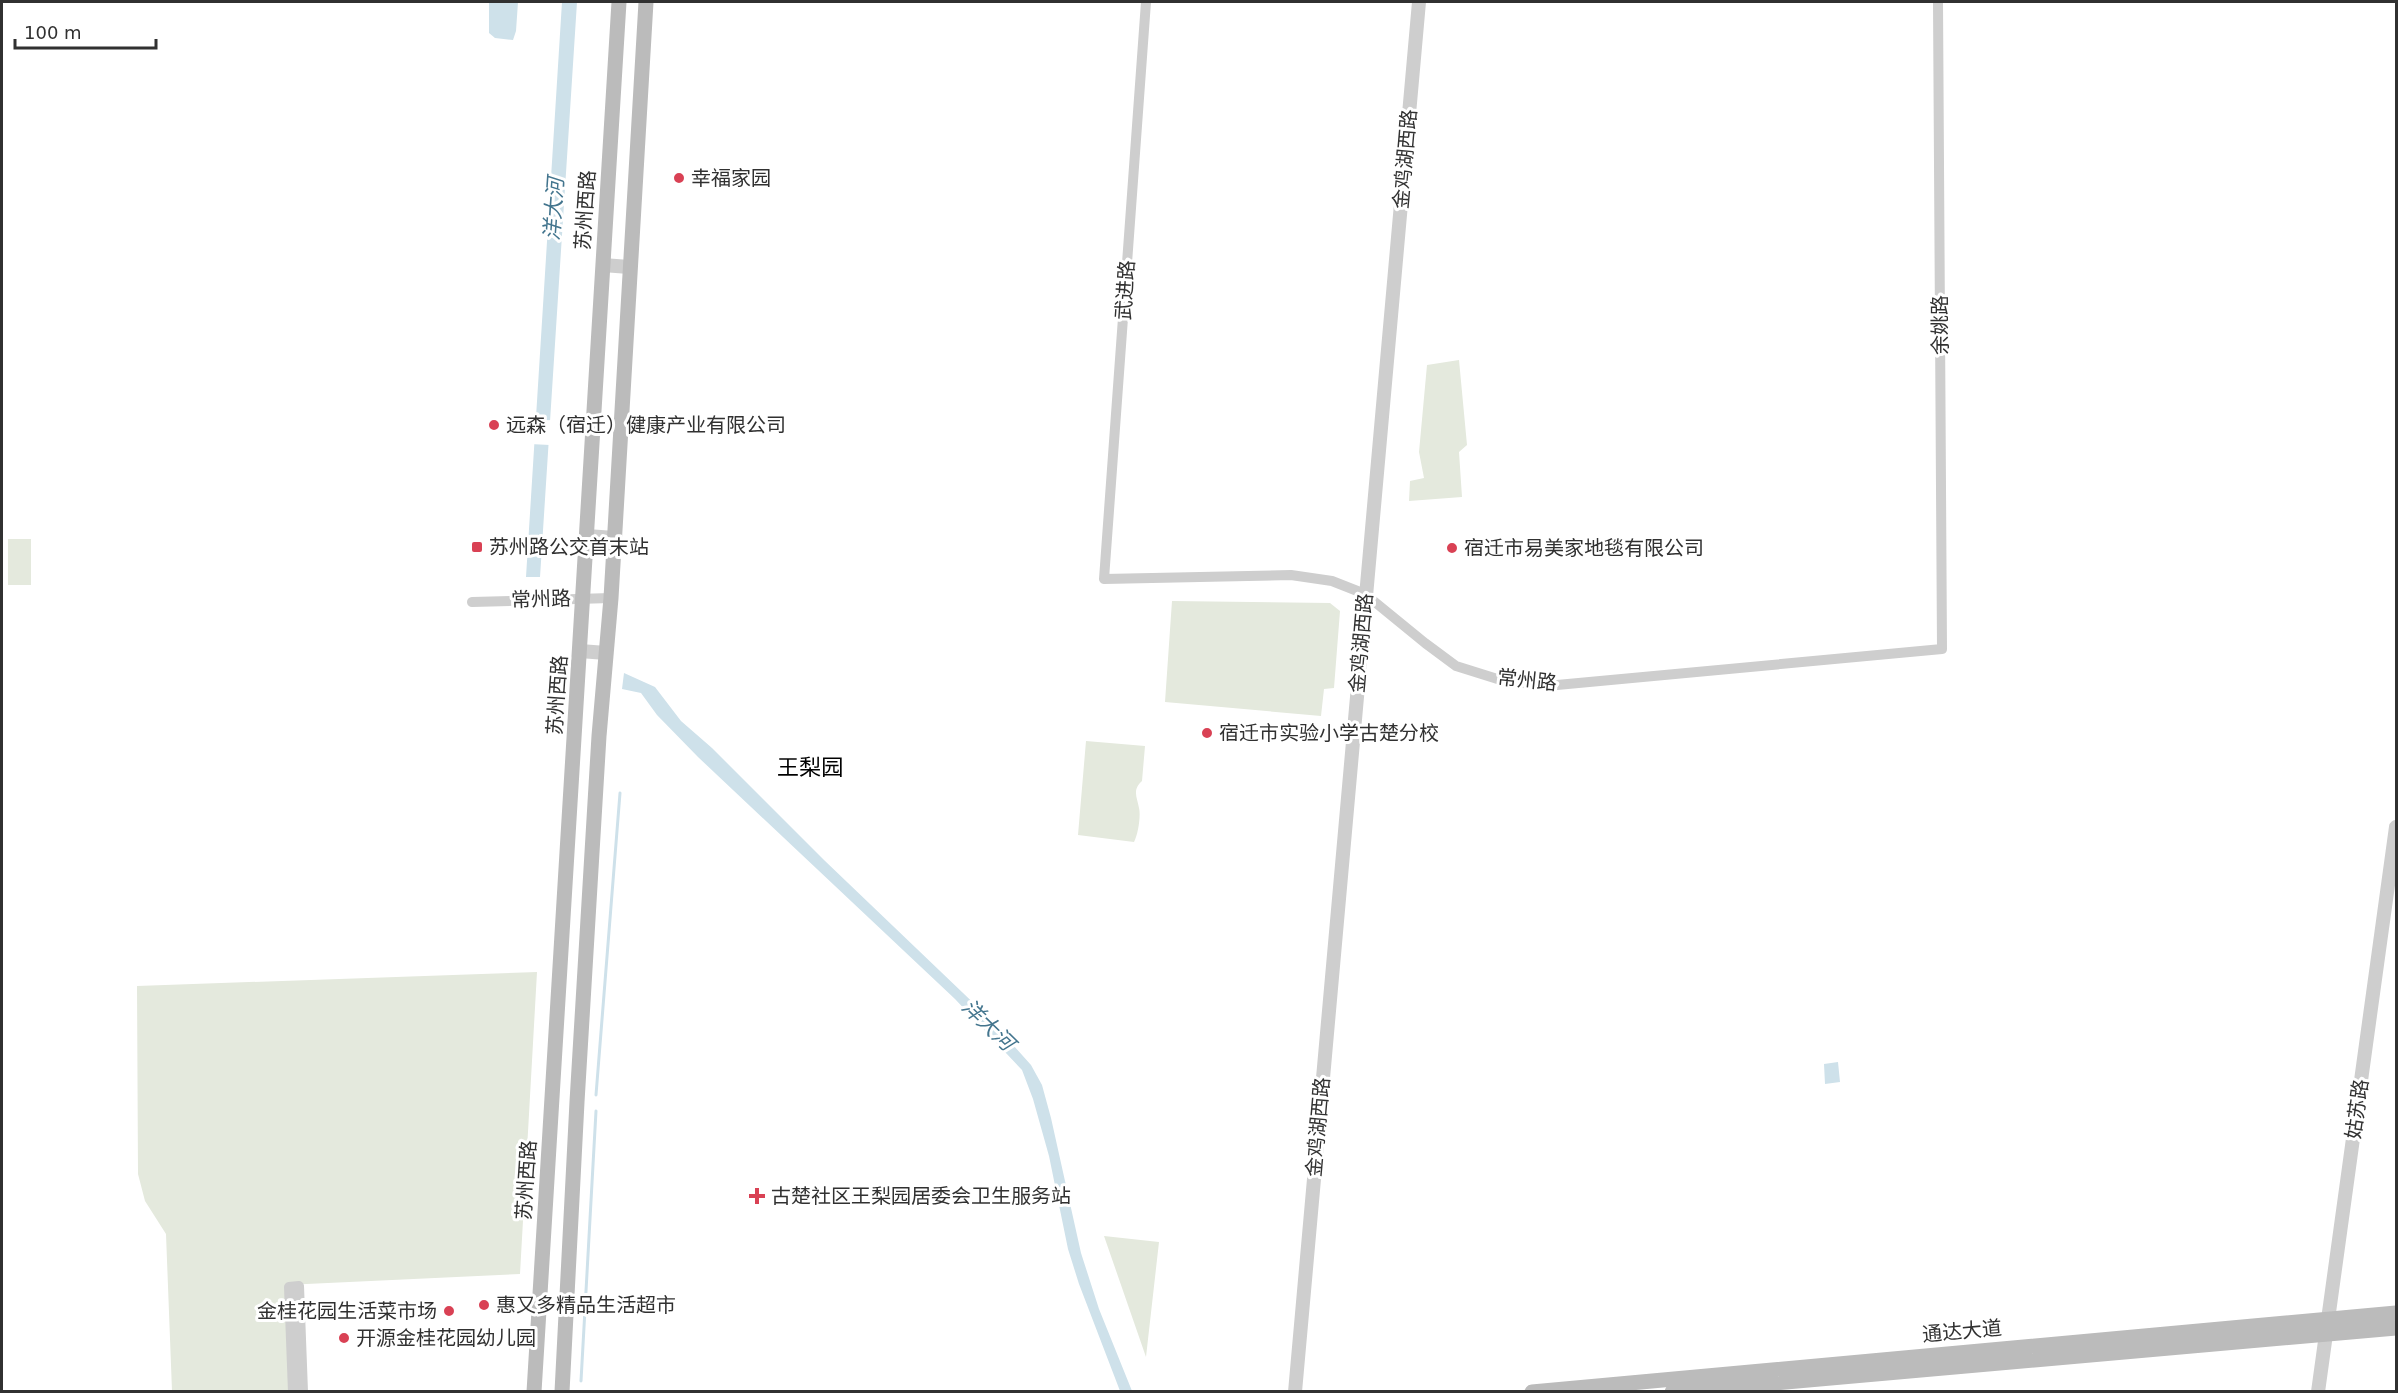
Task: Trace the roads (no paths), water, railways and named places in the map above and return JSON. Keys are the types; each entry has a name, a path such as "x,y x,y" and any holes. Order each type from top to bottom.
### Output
{"main road":[{"name":"苏州西路","path":"534,1392 619,2"},
{"path":"562,1392 578,1090 611,598 646,2"},
{"name":"通达大道","path":"1672,1392 2327,1327 2397,1313"},
{"name":"通达大道","path":"1532,1392 2327,1327 2397,1328"}],"street":[{"name":"武进路","path":"1104,579 1146,2"},
{"name":"金鸡湖西路","path":"1295,1392 1419,2"},
{"name":"余姚路","path":"1938,2 1942,649"},
{"path":"603,265 629,267"},
{"path":"587,536 614,538"},
{"name":"常州路","path":"1104,579 1291,575 1332,581 1365,594 1456,666 1507,682 1557,685 1942,649"},
{"name":"常州路","path":"472,602 611,598"},
{"path":"580,651 606,653"},
{"name":"姑苏路","path":"2318,1392 2397,827"},
{"path":"293,1392 297,1366 299,1286 289,1287 297,1366 303,1392"}],"water":[{"path":"489,2 518,2 516,31 513,40 495,38 489,33"},
{"name":"洋大河","path":"562,2 577,2 540,577 526,577"},
{"name":"洋大河","path":"624,673 655,687 681,721 712,748 824,860 986,1015 1031,1065 1042,1085 1051,1118 1081,1253 1099,1309 1132,1391 1120,1391 1079,1284 1068,1249 1049,1156 1033,1099 1022,1070 955,999 698,757 657,715 641,693 622,689"},
{"path":"1838,1062 1840,1082 1825,1084 1824,1064"}],"waterway":[{"path":"596,1095 620,793"},
{"path":"581,1381 596,1111"}],"place":[{"name":"幸福家园","path":"679,178"},
{"name":"远森（宿迁）健康产业有限公司","path":"494,425"},
{"name":"苏州路公交首末站","path":"477,547"},
{"name":"宿迁市易美家地毯有限公司","path":"1452,548"},
{"name":"宿迁市实验小学古楚分校","path":"1207,733"},
{"name":"古楚社区王梨园居委会卫生服务站","path":"757,1196"},
{"name":"惠又多精品生活超市","path":"484,1305"},
{"name":"金桂花园生活菜市场","path":"449,1311"},
{"name":"开源金桂花园幼儿园","path":"344,1338"}],"district":[{"name":"王梨园","path":"810,767"}]}
